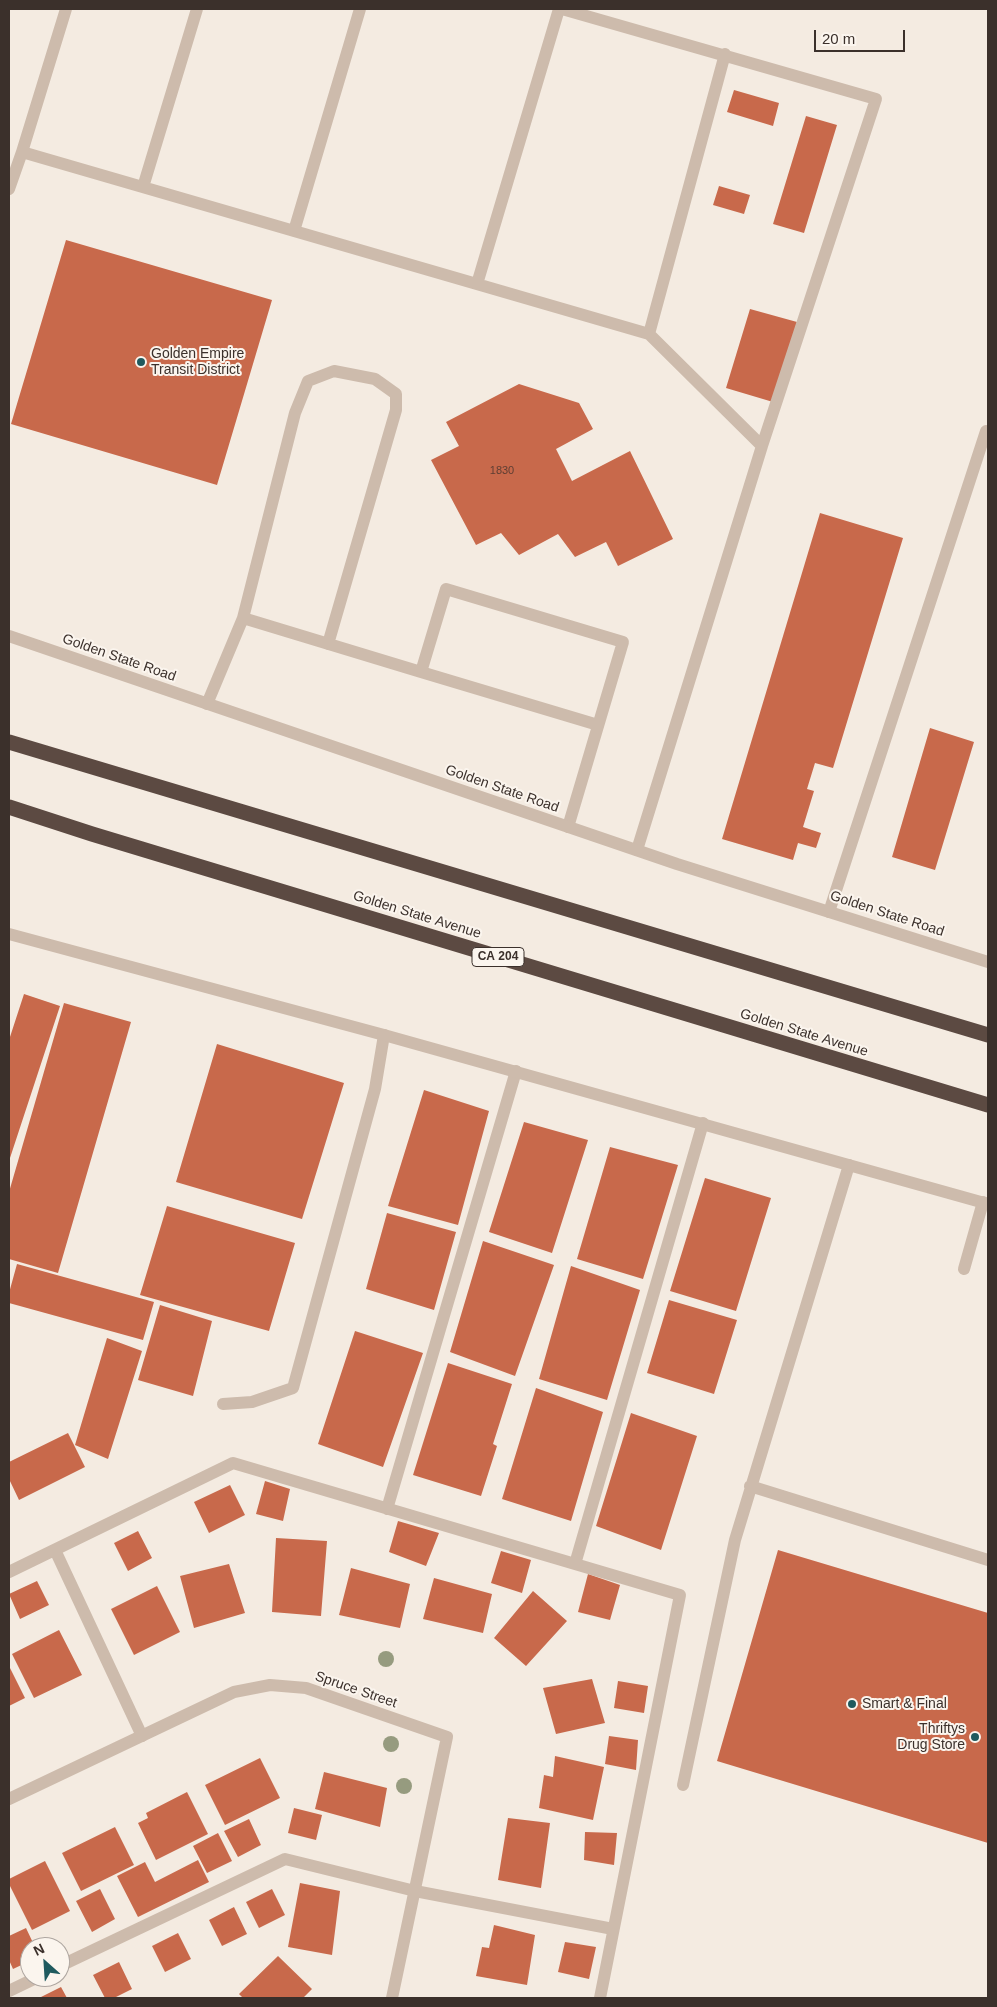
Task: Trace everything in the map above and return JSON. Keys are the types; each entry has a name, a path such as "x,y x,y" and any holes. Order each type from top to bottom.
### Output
{"highway":[{"path":"9,742 988,1034"},
{"name":"Golden State Avenue","path":"9,807 92,834 988,1106"}],"street":[{"path":"9,188 66,9"},
{"path":"143,187 197,9"},
{"path":"294,231 360,9"},
{"path":"477,284 560,9 725,54 876,99 762,446 637,850"},
{"path":"648,334 725,54"},
{"path":"22,152 648,334 762,446"},
{"path":"207,704 243,618 295,413 308,381 334,371 375,379 396,394 396,410 328,644"},
{"path":"829,912 986,431"},
{"path":"421,672 446,590 623,642 568,827"},
{"path":"243,618 598,725"},
{"name":"Golden State Road","path":"9,636 637,850 988,962"},
{"path":"9,934 516,1071 986,1203 964,1269"},
{"path":"224,1404 252,1402 293,1388 375,1090 384,1035"},
{"path":"387,1509 516,1071"},
{"path":"576,1564 703,1123"},
{"path":"683,1785 735,1540 849,1165"},
{"path":"9,1572 233,1463 680,1595 600,1998"},
{"path":"750,1486 988,1560"},
{"path":"55,1550 142,1736"},
{"name":"Spruce Street","path":"9,1799 234,1692 270,1685 306,1688 448,1737 392,1998"},
{"path":"70,1961 285,1859 414,1891 613,1929"}],"building":[{"path":"734,90 779,103 773,126 727,112"},
{"path":"806,116 837,125 804,233 773,224"},
{"path":"719,186 750,195 744,214 713,205"},
{"name":"Golden Empire Transit District","path":"66,240 272,300 217,485 11,424"},
{"path":"750,309 797,322 773,402 726,388"},
{"path":"519,384 579,403 593,429 556,449 572,481 630,451 673,539 618,566 606,542 575,557 558,534 519,555 501,533 476,545 431,460 459,446 446,422"},
{"path":"820,513 903,538 833,768 815,763 807,789 814,791 803,827 821,833 816,848 798,843 793,860 722,839"},
{"path":"930,728 974,742 935,870 892,857"},
{"path":"24,994 60,1006 9,1161 9,1040"},
{"path":"64,1003 131,1022 58,1273 9,1259 9,1192"},
{"path":"217,1044 344,1083 302,1219 176,1182"},
{"path":"424,1090 489,1111 458,1225 388,1206"},
{"path":"524,1122 588,1140 552,1253 489,1232"},
{"path":"610,1147 678,1165 643,1279 577,1259"},
{"path":"705,1178 771,1198 736,1311 670,1291"},
{"path":"167,1206 295,1243 269,1331 140,1295"},
{"path":"387,1213 456,1232 434,1310 366,1289"},
{"path":"483,1241 554,1265 515,1376 450,1352"},
{"path":"17,1264 154,1302 143,1340 9,1303 9,1293"},
{"path":"571,1266 640,1290 607,1400 539,1379"},
{"path":"669,1300 737,1320 714,1394 647,1373"},
{"path":"160,1305 212,1321 193,1396 138,1380"},
{"path":"355,1331 423,1353 383,1467 318,1444"},
{"path":"107,1338 142,1351 108,1459 75,1445"},
{"path":"448,1363 512,1384 493,1444 497,1446 481,1496 413,1475"},
{"path":"536,1388 603,1412 571,1521 502,1499"},
{"path":"631,1413 697,1436 661,1550 596,1526"},
{"path":"68,1433 85,1467 19,1500 9,1479 9,1462"},
{"path":"265,1481 290,1489 283,1521 256,1514"},
{"path":"230,1485 245,1515 209,1533 194,1502"},
{"path":"398,1521 439,1533 426,1566 389,1552"},
{"path":"138,1531 152,1558 128,1571 114,1543"},
{"path":"276,1538 327,1541 321,1616 272,1612"},
{"name":"Smart & Final","path":"778,1550 988,1613 988,1843 717,1761"},
{"path":"501,1551 531,1560 522,1593 491,1583"},
{"path":"229,1564 245,1613 194,1628 180,1576"},
{"path":"351,1568 410,1584 400,1628 339,1615"},
{"path":"588,1574 620,1585 610,1620 578,1612"},
{"path":"434,1578 492,1594 483,1633 423,1619"},
{"path":"37,1581 49,1605 20,1619 9,1594"},
{"path":"157,1586 180,1632 134,1655 111,1609"},
{"path":"533,1591 567,1621 526,1666 494,1638"},
{"path":"59,1630 82,1675 34,1698 12,1654"},
{"path":"9,1666 25,1698 9,1706"},
{"path":"592,1679 605,1723 556,1734 543,1688"},
{"path":"618,1681 648,1686 644,1713 614,1708"},
{"path":"609,1736 638,1740 636,1770 605,1764"},
{"path":"555,1756 604,1767 593,1820 539,1808 544,1775 553,1777"},
{"path":"260,1758 280,1798 225,1825 205,1785"},
{"path":"324,1772 387,1788 380,1827 315,1809"},
{"path":"187,1792 208,1834 156,1860 138,1823 148,1818 146,1813"},
{"path":"294,1808 322,1815 316,1840 288,1833"},
{"path":"508,1818 550,1823 541,1888 498,1880"},
{"path":"249,1819 261,1845 238,1857 224,1831"},
{"path":"115,1827 134,1865 81,1891 62,1853"},
{"path":"585,1832 617,1833 614,1865 584,1860"},
{"path":"218,1833 232,1861 207,1873 193,1846"},
{"path":"198,1860 209,1882 138,1917 117,1876 145,1862 155,1882"},
{"path":"45,1861 70,1911 32,1930 9,1884 9,1879"},
{"path":"300,1883 340,1891 332,1955 288,1947"},
{"path":"100,1889 115,1919 92,1932 76,1901"},
{"path":"272,1889 285,1915 259,1928 246,1902"},
{"path":"234,1907 247,1934 222,1946 209,1920"},
{"path":"494,1925 535,1935 527,1985 476,1976 482,1947 489,1948"},
{"path":"26,1928 30,1937 20,1937 20,1966 13,1969 9,1960 9,1936"},
{"path":"178,1933 191,1959 165,1972 152,1946"},
{"path":"565,1942 596,1947 589,1979 558,1972"},
{"path":"278,1956 312,1989 303,1998 243,1998 239,1994"},
{"path":"119,1962 132,1989 114,1998 105,1998 93,1975"},
{"path":"61,1987 67,1998 39,1998"}],"place":[{"name":"Golden Empire Transit District","path":"141,362"},
{"name":"Smart & Final","path":"852,1704"},
{"name":"Thriftys Drug Store","path":"975,1737"}]}
